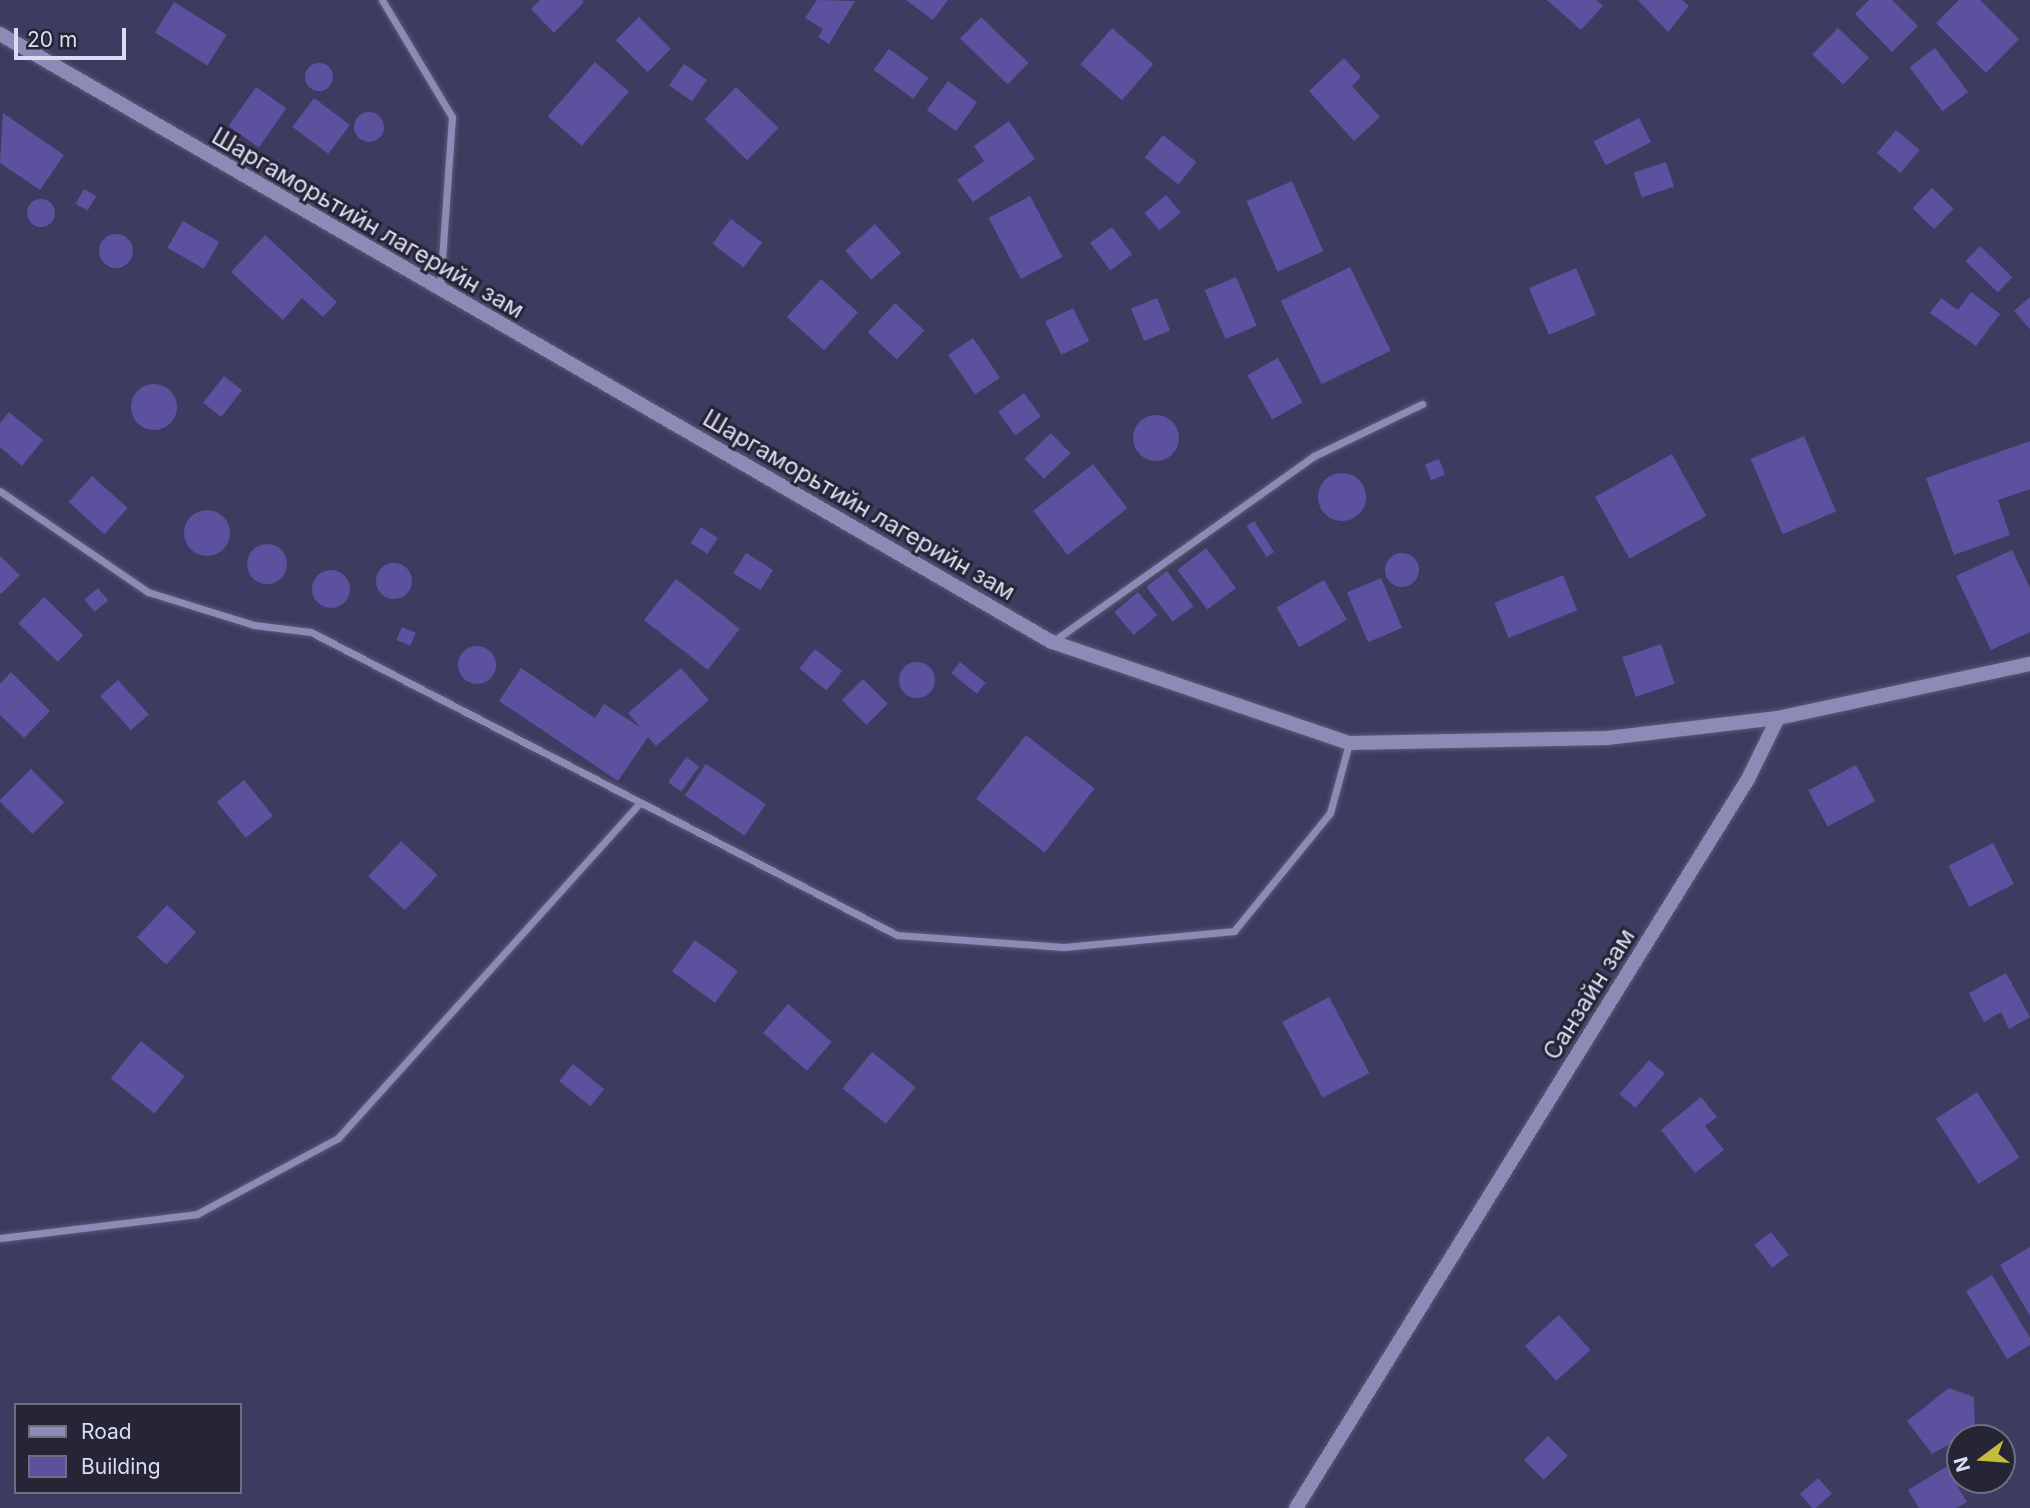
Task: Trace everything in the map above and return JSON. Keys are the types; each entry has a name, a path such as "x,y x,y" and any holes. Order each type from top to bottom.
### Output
{"street":[{"path":"382,0 452,117 440,291"},
{"name":"Шаргаморьтийн лагерийн зам","path":"0,34 440,291 1052,642 1349,743 1607,738 1778,718"},
{"path":"1052,642 1314,456 1422,404"},
{"path":"0,491 148,592 254,625 311,632 897,935 1064,947 1234,931 1330,813 1349,743"},
{"path":"1778,718 2030,664"},
{"name":"Санзайн зам","path":"1296,1508 1741,791 1778,718"},
{"path":"0,1238 197,1214 338,1138 640,803"}],"building":[{"path":"540,0 584,2 554,33 531,9"},
{"path":"817,0 855,1 829,44 818,37 823,29 805,18"},
{"path":"906,0 948,0 933,20"},
{"path":"1547,0 1596,0 1603,6 1581,30"},
{"path":"1638,0 1682,0 1689,6 1668,32"},
{"path":"1869,0 1892,0 1918,26 1892,52 1855,14"},
{"path":"1959,0 1980,0 2019,39 1986,73 1936,23"},
{"path":"174,2 227,35 208,65 155,33"},
{"path":"639,17 671,49 647,72 616,40"},
{"path":"981,17 1028,63 1008,84 960,39"},
{"path":"1112,28 1154,64 1122,100 1081,64"},
{"path":"1838,28 1869,58 1843,84 1812,55"},
{"path":"1935,48 1968,92 1943,111 1909,67"},
{"path":"889,49 929,78 913,99 874,70"},
{"path":"1344,58 1361,77 1352,86 1380,117 1354,141 1309,91"},
{"path":"595,62 629,92 582,146 548,116"},
{"path":"319,63 329,67 333,77 329,87 319,91 309,87 305,77 309,67"},
{"path":"684,64 707,80 692,101 669,85"},
{"path":"948,81 977,102 956,131 927,110"},
{"path":"256,87 286,108 259,148 228,126"},
{"path":"736,87 778,128 747,160 705,119"},
{"path":"314,98 350,125 328,154 292,127"},
{"path":"369,112 380,116 384,127 380,138 369,142 358,138 354,127 358,116"},
{"path":"3,113 64,155 40,190 0,163"},
{"path":"1639,118 1651,142 1606,165 1594,141"},
{"path":"1009,121 1035,159 973,202 957,180 984,161 974,146"},
{"path":"1896,130 1920,150 1900,173 1877,153"},
{"path":"1163,135 1196,162 1178,185 1145,158"},
{"path":"1666,162 1674,187 1642,197 1634,173"},
{"path":"1292,181 1323,251 1278,272 1246,201"},
{"path":"1932,188 1954,209 1934,229 1913,208"},
{"path":"84,189 96,196 88,211 76,204"},
{"path":"1166,195 1181,213 1159,231 1145,213"},
{"path":"1030,196 1062,257 1021,279 989,218"},
{"path":"41,199 51,203 55,213 51,223 41,227 31,223 27,213 31,203"},
{"path":"731,219 762,242 743,267 712,244"},
{"path":"183,221 219,242 204,269 168,248"},
{"path":"875,224 901,253 871,280 845,251"},
{"path":"1112,227 1132,255 1110,270 1090,243"},
{"path":"116,234 128,239 133,251 128,263 116,268 104,263 99,251 104,239"},
{"path":"265,235 337,302 323,317 302,298 283,320 231,272"},
{"path":"1980,246 2012,277 1998,292 1965,261"},
{"path":"1350,267 1391,351 1322,384 1281,301"},
{"path":"1576,268 1596,315 1549,335 1529,288"},
{"path":"1236,277 1257,326 1225,339 1205,290"},
{"path":"821,279 858,312 824,350 787,317"},
{"path":"1971,292 2000,314 1976,346 1930,313 1941,298 1958,310"},
{"path":"2030,297 2030,329 2014,311"},
{"path":"1157,298 1170,330 1144,341 1131,308"},
{"path":"895,303 924,330 897,360 868,332"},
{"path":"1073,308 1089,341 1061,355 1045,322"},
{"path":"973,338 1000,378 975,395 948,355"},
{"path":"1278,358 1303,403 1272,420 1247,375"},
{"path":"224,376 242,390 221,417 203,403"},
{"path":"154,384 170,391 177,407 170,423 154,430 138,423 131,407 138,391"},
{"path":"1024,393 1041,416 1015,435 998,412"},
{"path":"9,412 43,440 22,466 0,447 0,423"},
{"path":"1156,415 1172,422 1179,438 1172,454 1156,461 1140,454 1133,438 1140,422"},
{"path":"1051,433 1070,453 1044,479 1024,459"},
{"path":"1804,436 1836,511 1783,534 1751,459"},
{"path":"2030,441 2030,489 1998,500 2010,535 1954,555 1926,478"},
{"path":"1672,454 1706,516 1629,559 1595,497"},
{"path":"1439,459 1445,475 1431,480 1425,464"},
{"path":"1093,464 1127,508 1068,555 1033,511"},
{"path":"1342,473 1359,480 1366,497 1359,514 1342,521 1325,514 1318,497 1325,480"},
{"path":"92,476 128,508 104,534 69,502"},
{"path":"207,510 223,517 230,533 223,549 207,556 191,549 184,533 191,517"},
{"path":"1254,521 1274,552 1267,557 1246,526"},
{"path":"701,527 718,538 707,554 691,543"},
{"path":"267,544 281,550 287,564 281,578 267,584 253,578 247,564 253,550"},
{"path":"1206,548 1236,588 1207,610 1177,570"},
{"path":"2012,550 2030,588 2030,632 1991,650 1956,576"},
{"path":"746,553 773,570 760,590 733,573"},
{"path":"1402,553 1414,558 1419,570 1414,582 1402,587 1390,582 1385,570 1390,558"},
{"path":"0,556 20,575 1,594 0,593"},
{"path":"394,563 407,568 412,581 407,594 394,599 381,594 376,581 381,568"},
{"path":"331,570 344,576 350,589 344,602 331,608 318,602 312,589 318,576"},
{"path":"1167,571 1193,606 1173,622 1146,587"},
{"path":"1563,575 1577,610 1509,638 1494,603"},
{"path":"1381,578 1402,628 1368,642 1347,592"},
{"path":"676,579 740,629 708,670 644,620"},
{"path":"1324,580 1347,620 1299,647 1276,608"},
{"path":"98,588 108,600 94,612 84,600"},
{"path":"1138,592 1157,615 1134,635 1114,612"},
{"path":"44,597 84,635 58,662 18,624"},
{"path":"402,627 416,633 410,646 397,640"},
{"path":"1661,644 1675,684 1636,697 1622,657"},
{"path":"477,646 490,652 496,665 490,678 477,684 464,678 458,665 464,652"},
{"path":"815,649 842,671 826,690 799,668"},
{"path":"917,662 930,667 935,680 930,693 917,698 904,693 899,680 904,667"},
{"path":"960,662 986,683 977,694 951,673"},
{"path":"521,668 595,718 604,704 640,727 628,713 681,668 709,700 656,746 648,737 618,781 499,701"},
{"path":"11,672 50,711 24,738 0,715 0,684"},
{"path":"863,679 888,704 867,725 842,700"},
{"path":"118,680 149,714 131,730 100,696"},
{"path":"1026,735 1095,789 1045,852 976,799"},
{"path":"686,757 699,766 681,792 668,782"},
{"path":"706,764 766,804 744,836 685,796"},
{"path":"1856,765 1875,801 1828,827 1808,790"},
{"path":"31,769 64,802 32,834 0,802"},
{"path":"244,780 273,816 246,838 217,802"},
{"path":"401,841 438,875 405,910 368,876"},
{"path":"1993,843 2014,884 1969,907 1948,866"},
{"path":"167,905 196,932 166,964 137,937"},
{"path":"695,940 738,971 715,1003 672,972"},
{"path":"2006,973 2030,1017 2009,1029 2001,1012 1984,1022 1969,993"},
{"path":"1329,997 1369,1073 1323,1098 1282,1022"},
{"path":"788,1004 832,1042 807,1071 763,1033"},
{"path":"141,1041 185,1076 154,1114 111,1078"},
{"path":"872,1052 916,1087 886,1124 842,1089"},
{"path":"1649,1060 1665,1074 1635,1108 1619,1094"},
{"path":"573,1064 604,1089 590,1106 559,1081"},
{"path":"1977,1092 2019,1157 1978,1184 1936,1119"},
{"path":"1701,1097 1717,1117 1705,1126 1724,1150 1695,1173 1661,1130"},
{"path":"1771,1232 1789,1255 1772,1268 1754,1245"},
{"path":"2030,1247 2030,1316 2000,1265"},
{"path":"1992,1275 2030,1338 2030,1345 2007,1359 1966,1291"},
{"path":"1559,1315 1590,1350 1556,1381 1525,1346"},
{"path":"1949,1388 1974,1397 1975,1424 1946,1424 1946,1446 1932,1454 1907,1421"},
{"path":"1548,1436 1568,1456 1544,1480 1524,1460"},
{"path":"1946,1467 1946,1494 1962,1494 1967,1502 1956,1508 1919,1508 1908,1490"},
{"path":"1818,1478 1832,1494 1812,1508 1800,1494"}]}
